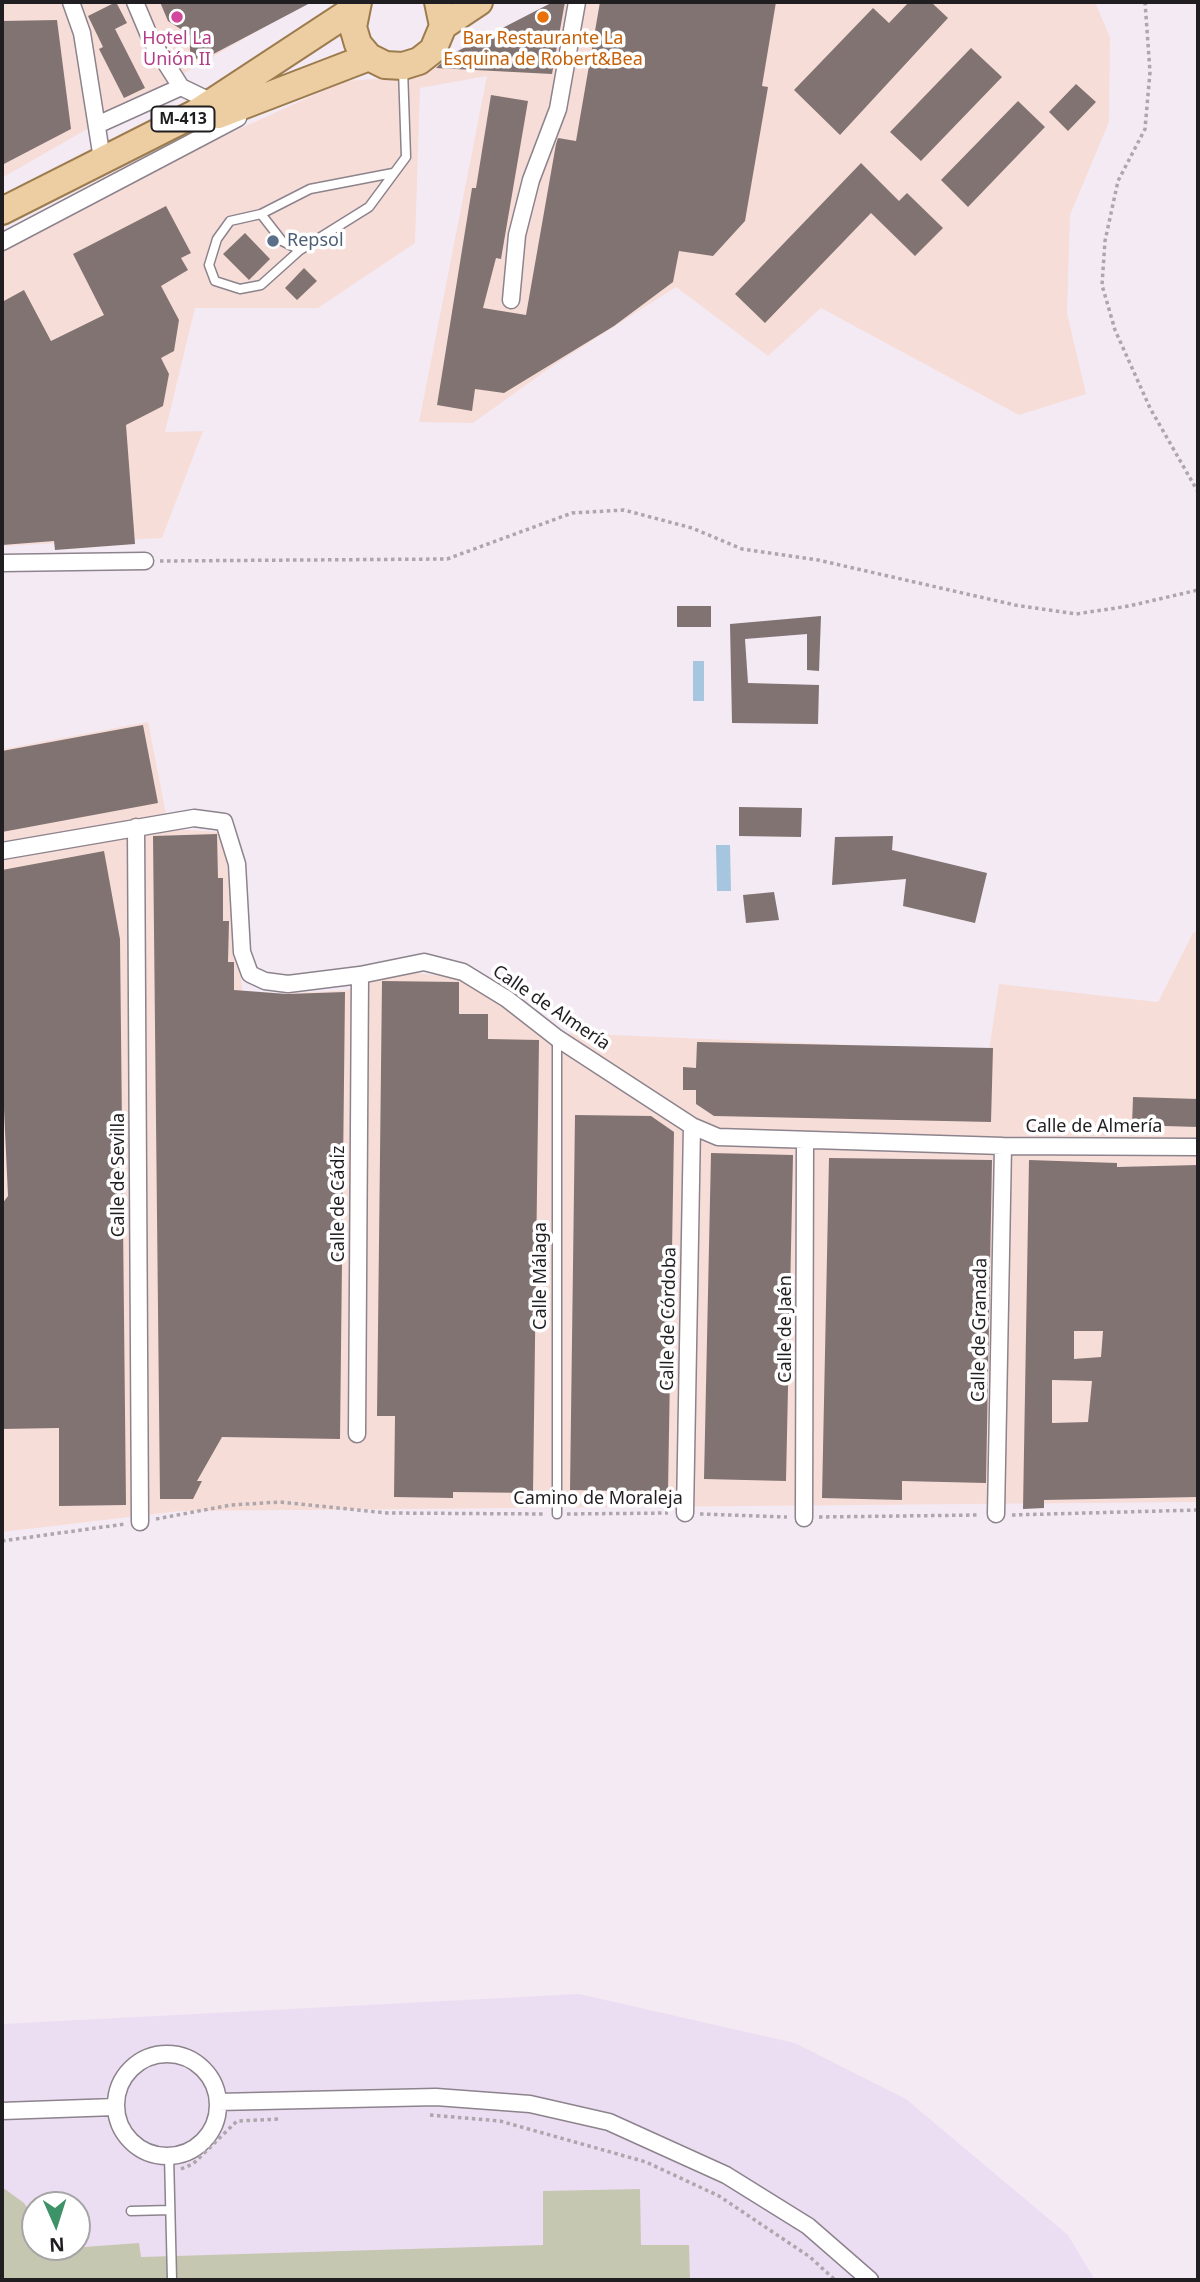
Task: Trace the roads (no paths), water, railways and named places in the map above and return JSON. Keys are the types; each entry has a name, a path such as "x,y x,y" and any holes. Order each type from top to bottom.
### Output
{"main road":[{"path":"369,57 385,65 403,66 419,61 433,50 440,14 479,2"},
{"name":"M-413","path":"2,226 243,103 369,57 355,35 356,6"},
{"name":"M-413","path":"2,211 212,103 356,6"}],"street":[{"path":"71,2 82,33 102,159"},
{"path":"135,2 151,40 181,87 212,103"},
{"path":"511,300 517,235 531,180 558,110 577,2"},
{"path":"2,242 253,110 291,86"},
{"path":"97,125 181,87"},
{"path":"2,564 145,561"},
{"name":"Calle de Almería","path":"2,851 194,818 224,822 237,864 242,952 250,974 265,981 288,984 360,975 425,962 463,972 507,999 557,1038 692,1126 718,1137 1003,1146 1198,1147"},
{"name":"Calle de Sevilla","path":"136,827 140,1522"},
{"name":"Calle de Cádiz","path":"357,1434 360,975"},
{"name":"Calle de Córdoba","path":"685,1513 692,1126"},
{"name":"Calle de Jaén","path":"804,1518 805,1141"},
{"name":"Calle de Granada","path":"996,1514 1003,1146"},
{"path":"173,2054 190,2059 204,2070 214,2085 218,2102 216,2118 199,2144 185,2152 169,2155 153,2154 132,2142 119,2123 116,2107 118,2089 126,2074 139,2062 155,2055 173,2054"},
{"path":"218,2102 436,2097 530,2104 608,2122 726,2175 808,2226 870,2280"},
{"path":"2,2110 116,2107"}],"lane":[{"path":"393,173 310,189 261,214 230,221 217,239 209,265 215,281 240,289 261,285 300,250 369,207 406,157 403,66"},
{"path":"261,214 282,241 300,250"},
{"name":"Calle Málaga","path":"557,1038 557,1514"},
{"path":"169,2155 172,2280"},
{"path":"131,2211 170,2210"}],"water":[{"path":"693,661 704,661 704,701 693,701"},
{"path":"716,845 730,845 731,891 717,891"}],"place":[{"name":"Hotel La Unión II","path":"177,17"},
{"name":"Bar Restaurante La Esquina de Robert&Bea","path":"543,17"},
{"name":"Repsol","path":"273,241"}]}
